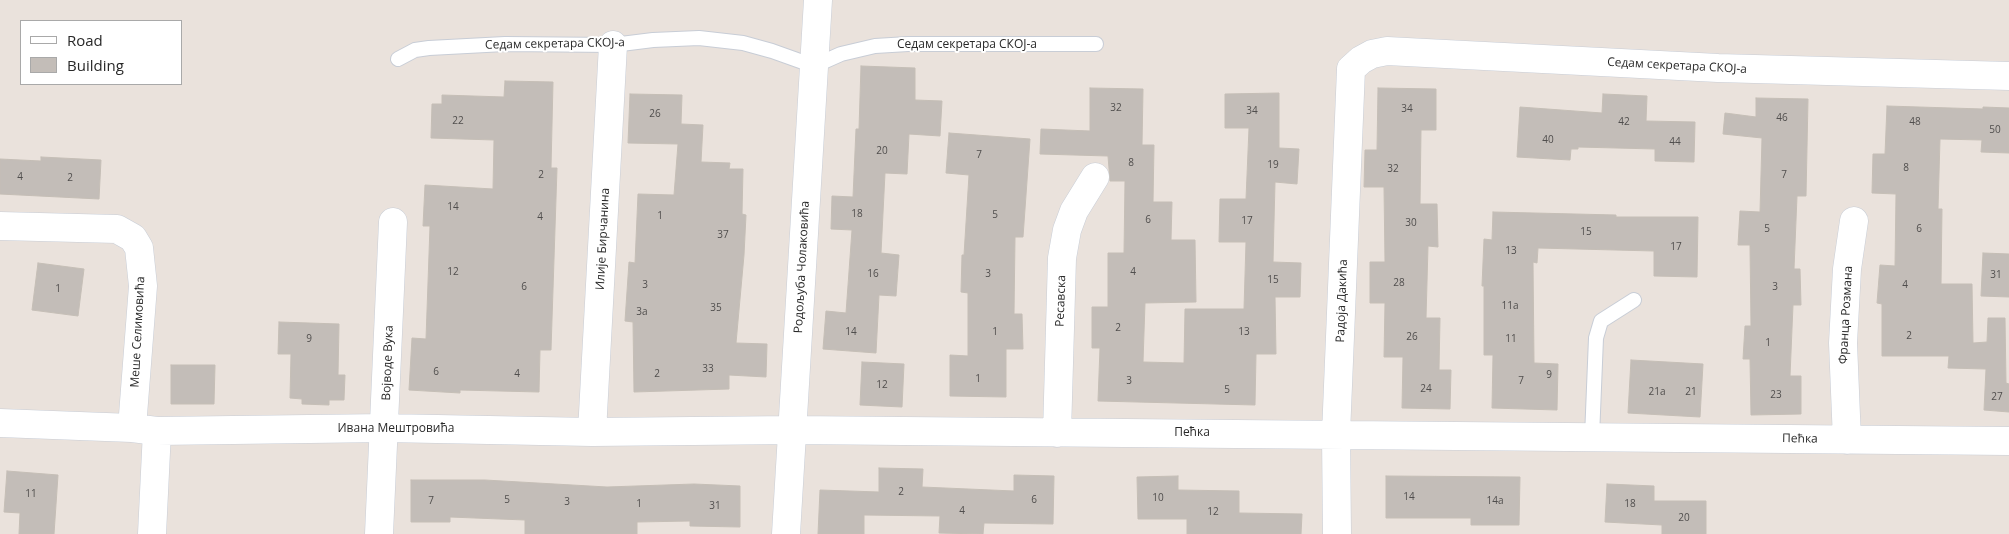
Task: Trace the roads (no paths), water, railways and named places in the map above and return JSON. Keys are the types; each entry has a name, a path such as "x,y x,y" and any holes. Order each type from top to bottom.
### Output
{"street":[{"name":"Родољуба Чолаковића","path":"786,534 818,0"},
{"name":"Илије Бирчанина","path":"592,432 613,45"},
{"name":"Седам секретара СКОЈ-а","path":"1351,69 1361,60 1372,54 1387,51 1718,68 2009,76"},
{"name":"Радоја Дакића","path":"1337,534 1336,434 1351,69"},
{"name":"Ресавска","path":"1057,433 1062,258 1067,230 1074,211 1095,177"},
{"name":"Франца Розмана","path":"1846,440 1842,343 1847,269 1854,221"},
{"name":"Војводе Вука","path":"379,534 393,222"},
{"name":"Меше Селимовића","path":"0,226 117,229 133,238 139,248 143,286 144,430 152,534"},
{"name":"Ивана Мештровића","path":"0,423 144,430 385,428 592,432 793,430"},
{"name":"Пећка","path":"793,430 2009,441"}],"lane":[{"name":"Седам секретара СКОЈ-а","path":"398,59 416,50 429,48 505,44 613,45 653,40 699,38 743,43 814,66 842,54 875,46 908,44 1096,44"},
{"path":"1592,437 1596,338 1601,320 1634,300"}]}
